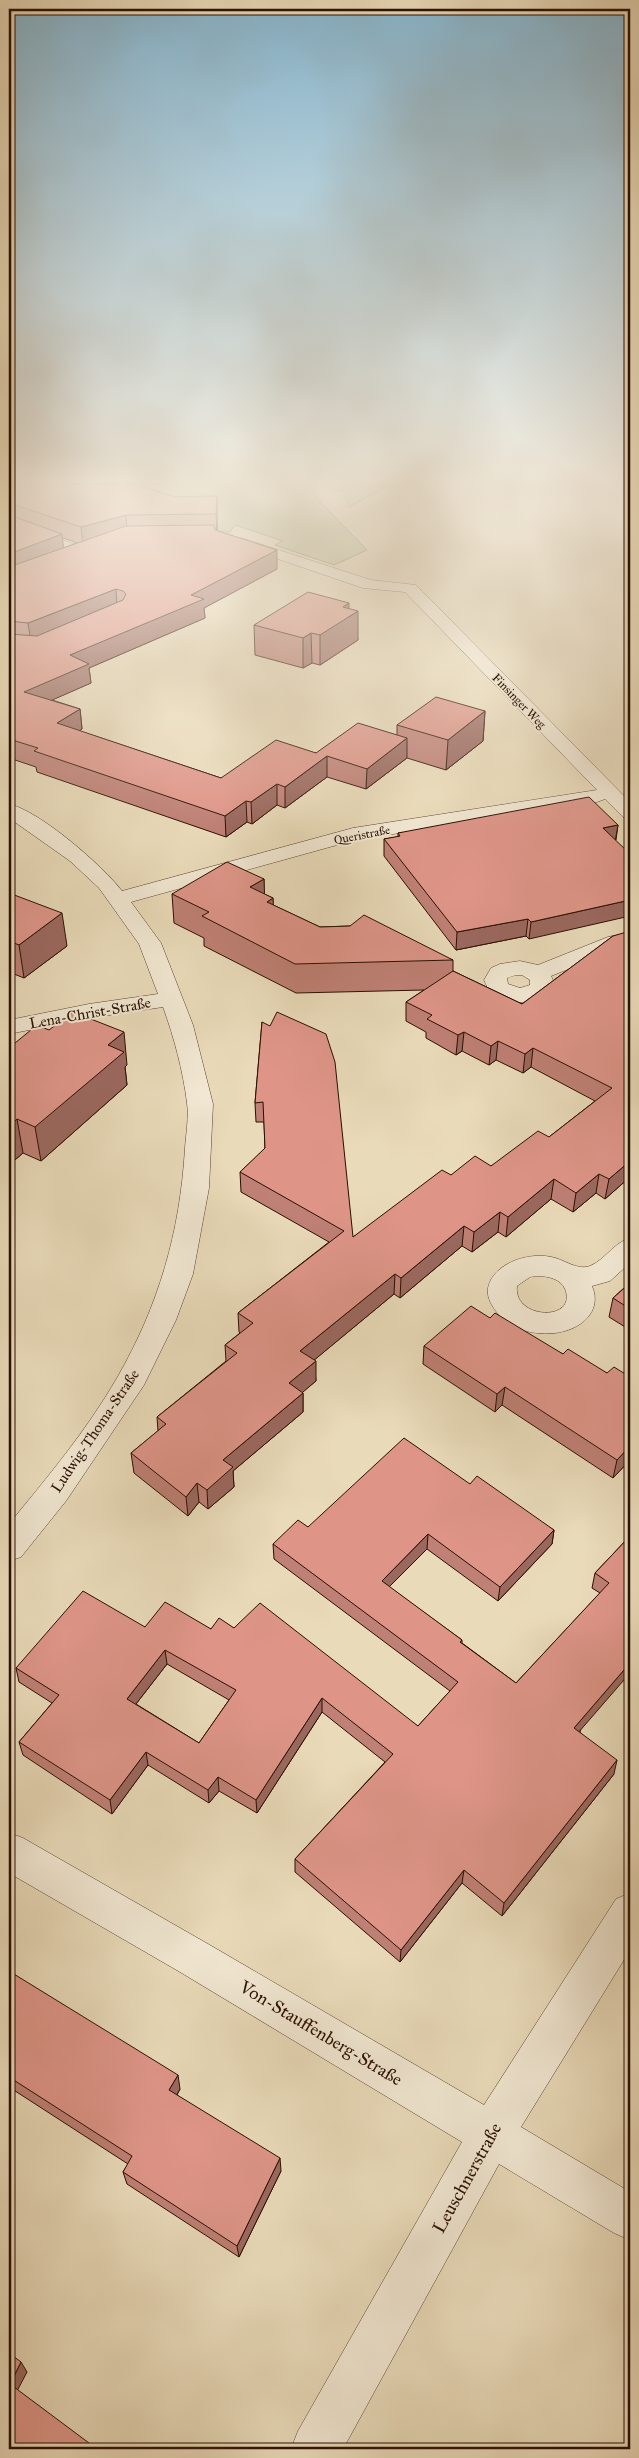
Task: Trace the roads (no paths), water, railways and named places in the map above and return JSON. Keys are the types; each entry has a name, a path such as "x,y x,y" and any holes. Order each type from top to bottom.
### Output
{"street":[{"name":"Finsinger Weg","path":"420,599 630,813"},
{"name":"Queristraße","path":"118,899 353,834 611,794"},
{"name":"Ludwig-Thoma-Straße","path":"9,810 34,825 77,857 106,884 150,943 181,1026 200,1104 196,1188 179,1274 161,1320 129,1385 55,1492 9,1547"},
{"path":"536,973 562,966 616,942 630,940"},
{"name":"Lena-Christ-Straße","path":"9,1027 89,1011 172,999"},
{"path":"575,1279 600,1274 630,1248"},
{"name":"Von-Stauffenberg-Straße","path":"9,1852 194,1958 630,2217"},
{"name":"Leuschnerstraße","path":"316,2449 491,2134 630,1914"}]}
